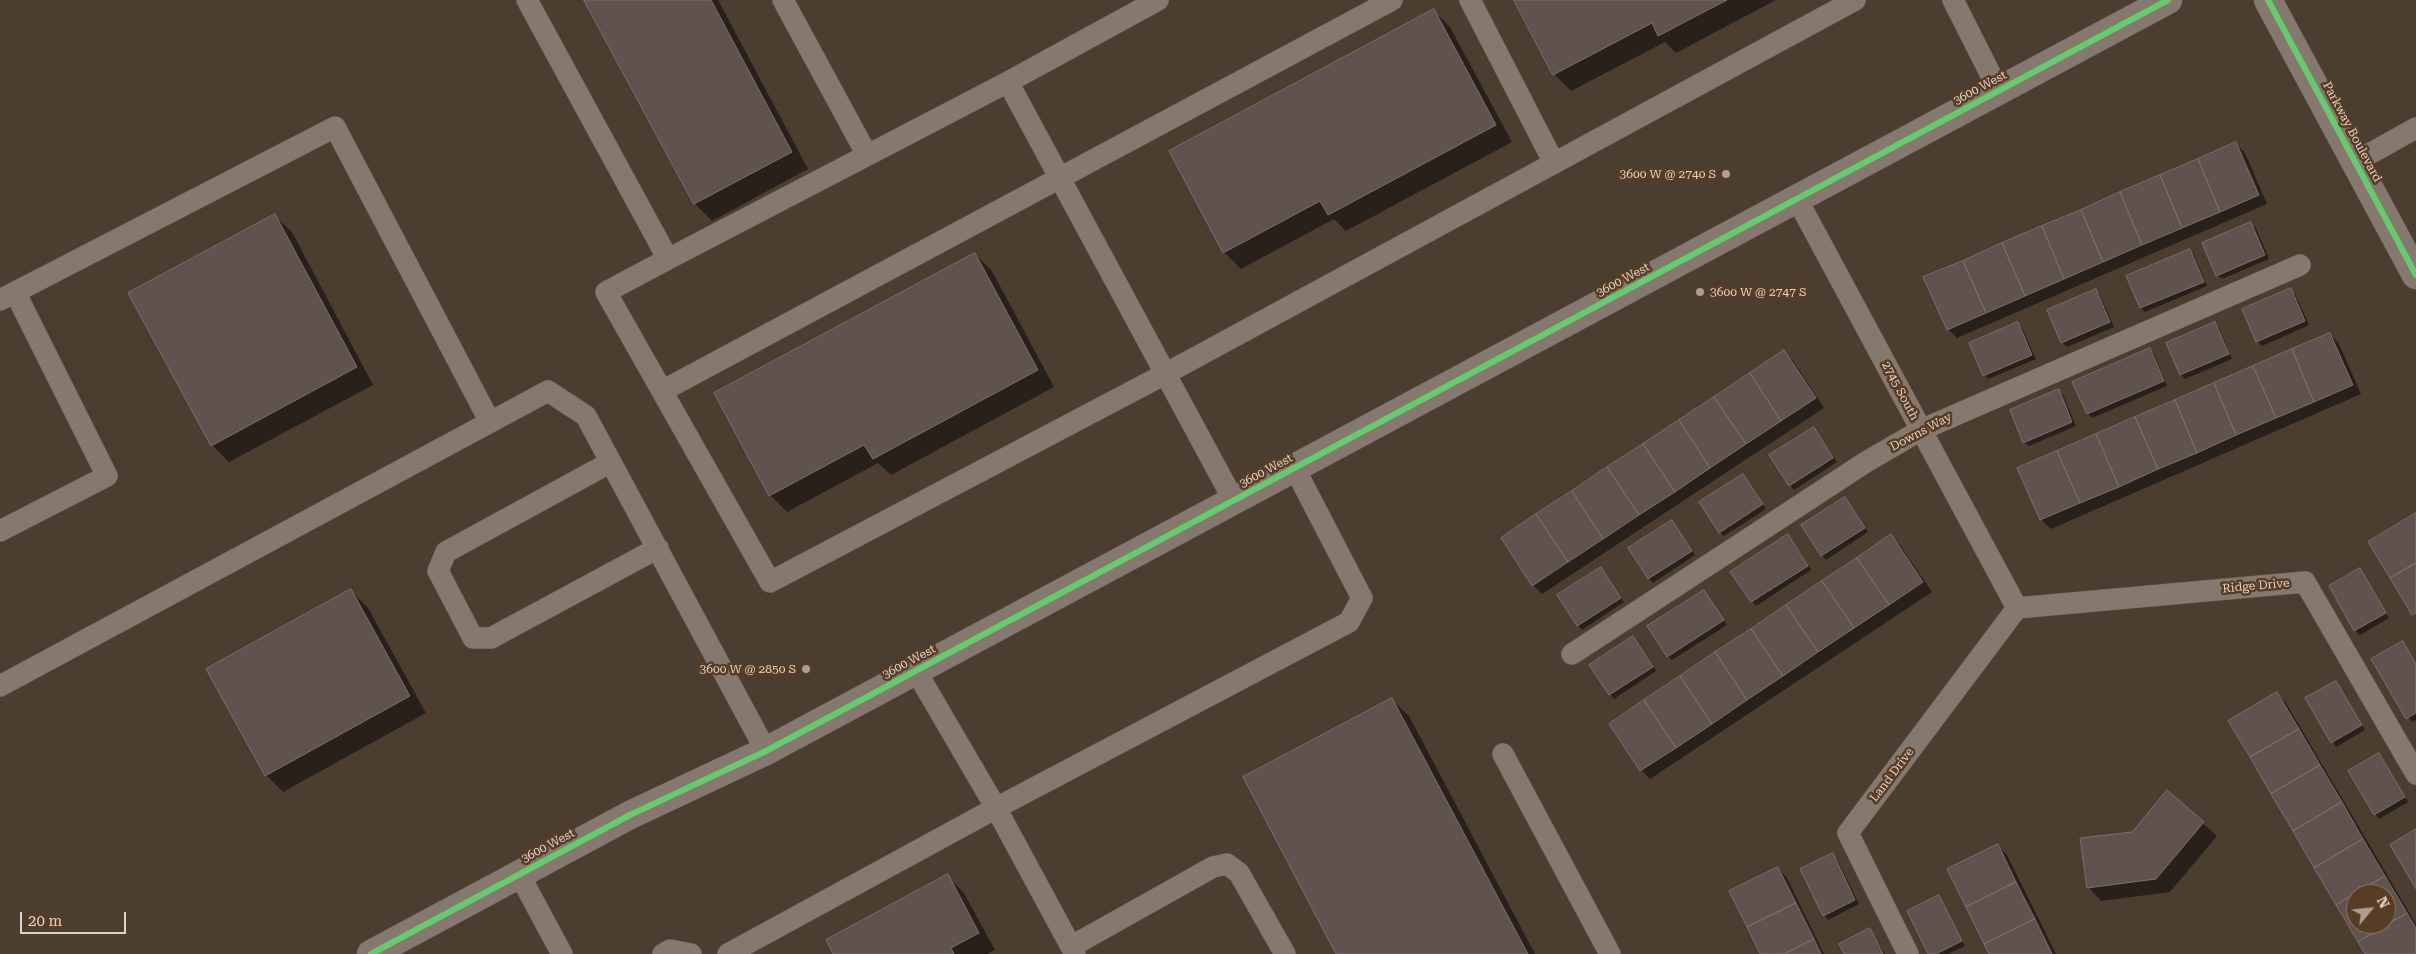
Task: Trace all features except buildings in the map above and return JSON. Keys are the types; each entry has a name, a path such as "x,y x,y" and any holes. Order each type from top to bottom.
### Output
{"street":[{"name":"3600 West","path":"371,954 630,815 766,751 2168,0"},
{"name":"Parkway Boulevard","path":"2268,0 2416,275"}],"lane":[{"path":"527,0 668,259"},
{"path":"782,0 867,155"},
{"path":"1158,0 1008,82 606,292 770,582 1165,374 1855,0"},
{"path":"662,391 1392,0"},
{"path":"1470,0 1554,163"},
{"path":"1953,0 1999,91"},
{"path":"1008,82 1234,501"},
{"path":"0,531 107,476 8,296 335,127 490,422"},
{"path":"2355,162 2416,128"},
{"name":"2745 South","path":"1797,200 2017,608"},
{"name":"Downs Way","path":"1572,654 1866,462 1921,430 2300,265"},
{"path":"0,686 548,391 586,416 766,751"},
{"path":"611,462 446,552 438,571 473,638 491,638 658,548"},
{"path":"728,954 996,808 1349,622 1362,598 1295,468"},
{"name":"Ridge Drive","path":"2017,608 2305,582 2416,774"},
{"name":"Land Drive","path":"1908,954 1848,833 2017,608"},
{"path":"916,671 996,808 1074,950 1213,867 1228,864 1239,873 1284,954"},
{"path":"1503,754 1610,954"},
{"path":"519,874 562,954"},
{"path":"663,954 670,950 691,954"}],"cycle path":[{"path":"371,954 630,815 766,751 2168,0"},
{"path":"2268,0 2416,275"}],"place":[{"name":"3600 W @ 2740 S","path":"1726,174"},
{"name":"3600 W @ 2747 S","path":"1700,292"},
{"name":"3600 W @ 2850 S","path":"806,669"}]}
